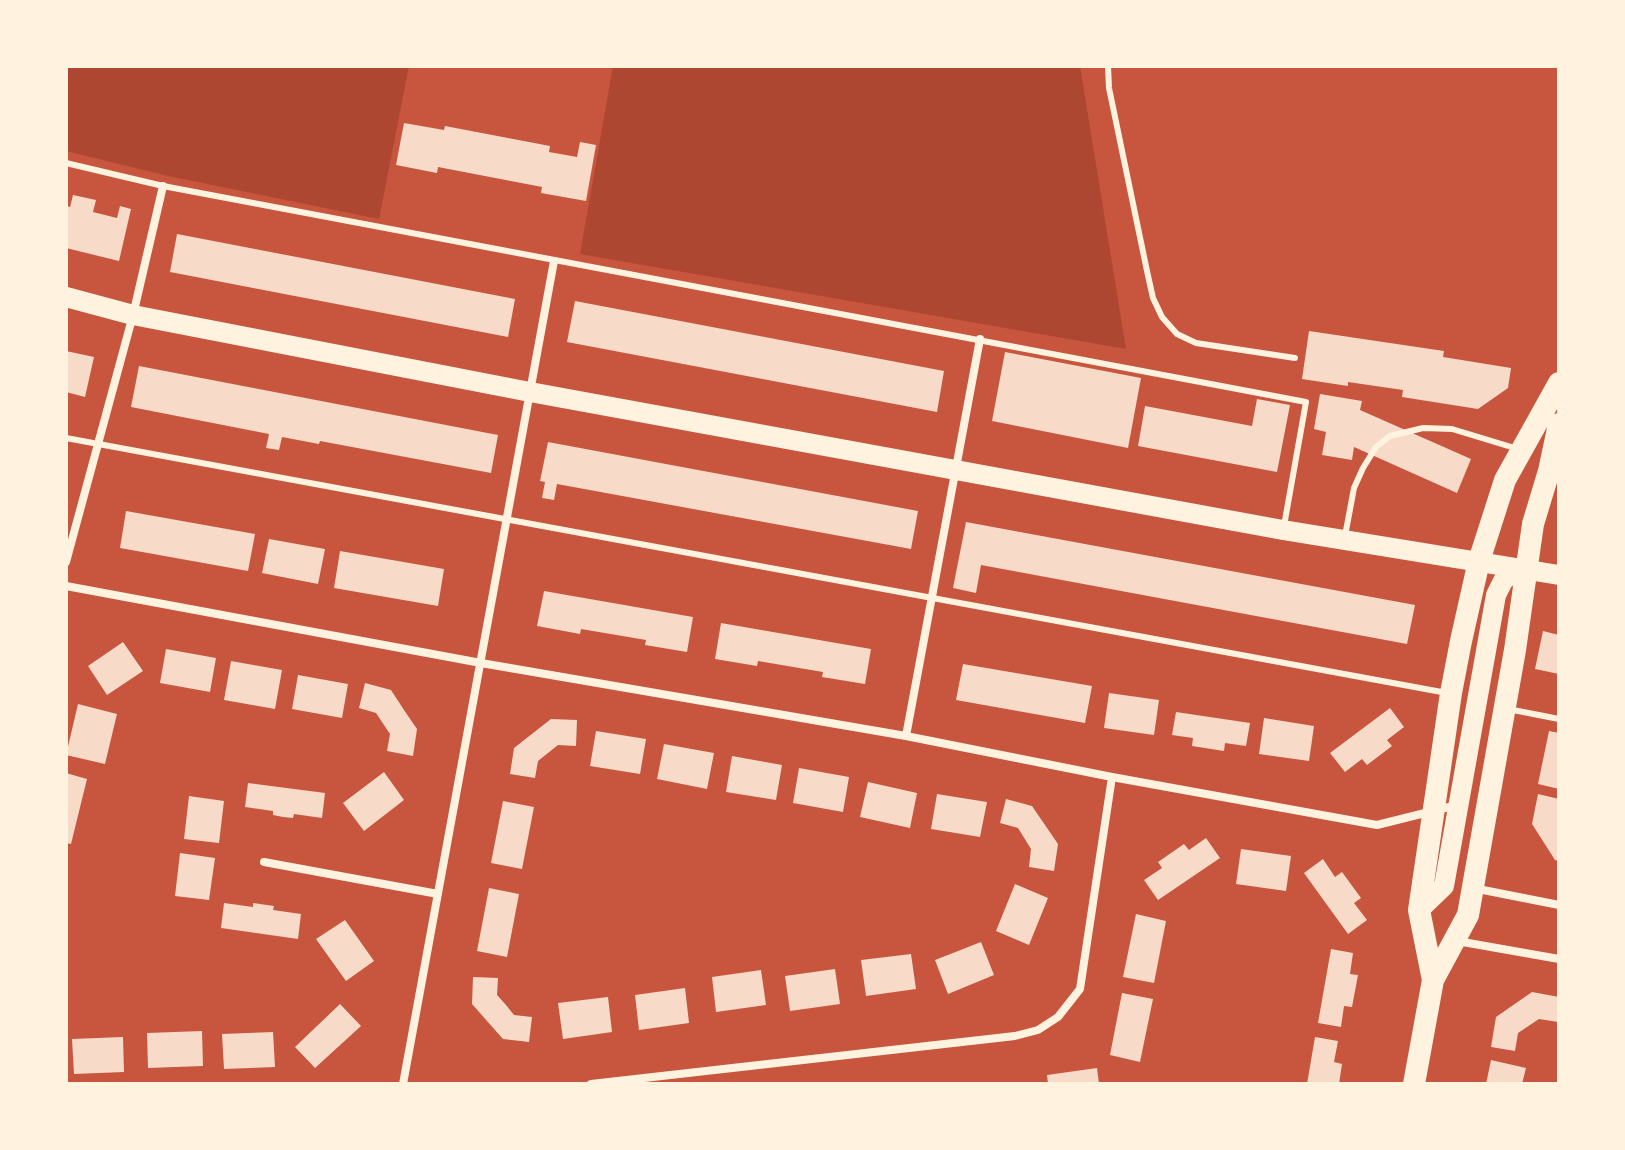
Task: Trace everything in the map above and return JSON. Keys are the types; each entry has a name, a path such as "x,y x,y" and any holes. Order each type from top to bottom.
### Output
{"highway":[{"path":"1433,980 1419,910 1451,693 1479,561 1505,480 1559,383"},
{"path":"1414,1084 1433,980 1468,915 1505,708 1533,524 1559,424"}],"main road":[{"path":"66,297 133,315 530,392 1283,530 1559,575"},
{"path":"1419,910 1444,886 1461,805 1496,595 1510,575 1526,571"}],"street":[{"path":"66,562 133,315 163,186"},
{"path":"403,1084 554,261"},
{"path":"906,736 980,339"},
{"path":"66,586 481,663 906,736 1377,825 1461,805"},
{"path":"591,1084 1015,1036 1038,1030 1058,1017 1080,989 1112,777"},
{"path":"264,862 438,894"},
{"path":"1472,888 1559,905"},
{"path":"1454,940 1559,959"}],"lane":[{"path":"1108,66 1109,88 1147,271 1153,298 1162,317 1177,334 1196,343 1295,358"},
{"path":"66,163 163,186 1306,402 1283,530"},
{"path":"1344,539 1354,488 1376,447 1390,436 1423,428 1452,429 1520,449"},
{"path":"66,438 1451,693"},
{"path":"1505,708 1559,719"}],"shaded area":[{"path":"66,66 409,66 379,219 168,176 66,151"},
{"path":"613,66 1080,66 1126,349 580,254"}],"building":[{"path":"404,123 444,130 445,126 550,146 549,152 577,157 580,142 596,145 586,201 541,193 542,187 438,167 437,173 396,165"},
{"path":"73,195 96,200 93,212 117,218 120,206 131,209 119,261 66,248 66,206 70,207"},
{"path":"177,234 515,299 508,337 170,272"},
{"path":"575,301 944,371 937,412 567,342"},
{"path":"1309,331 1444,351 1443,357 1511,368 1508,388 1478,409 1402,397 1403,390 1302,379"},
{"path":"66,351 94,357 85,397 66,392"},
{"path":"1005,352 1141,378 1128,448 992,421"},
{"path":"139,366 498,435 491,473 320,441 319,444 282,437 279,450 266,448 269,434 131,407"},
{"path":"1320,394 1362,401 1360,410 1471,459 1457,493 1354,447 1352,460 1322,455 1326,432 1314,429"},
{"path":"1257,399 1290,405 1277,472 1138,446 1145,406 1252,426"},
{"path":"548,442 918,511 911,549 557,484 554,500 542,498 545,482 540,481"},
{"path":"126,511 255,534 248,571 120,548"},
{"path":"966,522 1415,605 1407,644 981,565 976,593 953,588"},
{"path":"269,539 325,549 318,584 262,573"},
{"path":"340,551 444,569 438,606 334,588"},
{"path":"544,591 693,617 687,652 645,645 646,640 581,629 580,634 537,626"},
{"path":"721,623 871,649 865,684 822,677 823,672 758,661 757,666 715,659"},
{"path":"1543,631 1559,635 1559,674 1535,669"},
{"path":"123,642 143,671 107,695 88,666"},
{"path":"166,649 216,658 210,692 160,683"},
{"path":"231,661 282,670 275,709 224,700"},
{"path":"963,664 1092,686 1085,723 956,700"},
{"path":"298,675 348,684 342,718 292,709"},
{"path":"365,683 391,690 417,729 413,756 387,751 390,734 376,713 359,708"},
{"path":"1109,693 1159,700 1154,735 1104,728"},
{"path":"78,704 117,714 105,764 66,755"},
{"path":"1390,708 1404,727 1387,740 1392,746 1367,765 1362,759 1345,772 1330,753"},
{"path":"1176,712 1250,723 1246,746 1225,743 1224,751 1192,746 1193,738 1172,735"},
{"path":"1264,718 1314,726 1309,761 1259,754"},
{"path":"551,719 577,720 576,746 558,745 538,761 535,778 510,774 514,748"},
{"path":"596,731 646,739 640,774 590,766"},
{"path":"1549,731 1559,733 1559,789 1538,784"},
{"path":"664,744 714,753 707,789 657,779"},
{"path":"732,756 782,765 776,800 726,792"},
{"path":"799,768 849,777 843,812 793,803"},
{"path":"384,772 404,800 364,831 343,803"},
{"path":"66,773 87,779 71,844 66,843"},
{"path":"868,782 917,793 910,828 860,817"},
{"path":"248,783 325,793 322,818 294,814 293,818 283,817 273,815 273,811 245,807"},
{"path":"937,794 987,802 980,837 931,829"},
{"path":"1538,794 1559,799 1559,861 1555,860 1532,824"},
{"path":"189,796 224,801 219,843 184,839"},
{"path":"1006,799 1032,806 1058,844 1054,871 1029,867 1031,849 1018,828 1000,823"},
{"path":"503,801 534,807 522,869 491,863"},
{"path":"1206,838 1220,858 1158,900 1144,880 1162,868 1158,862 1184,844 1189,850"},
{"path":"1241,849 1291,856 1286,891 1236,884"},
{"path":"180,853 215,858 209,900 175,896"},
{"path":"1323,859 1335,877 1342,872 1361,898 1354,903 1367,920 1348,934 1304,873"},
{"path":"1015,884 1048,898 1029,945 996,931"},
{"path":"489,888 519,894 507,957 477,951"},
{"path":"224,903 274,906 273,910 301,914 298,939 221,928"},
{"path":"1136,914 1166,921 1154,983 1123,977"},
{"path":"345,920 374,961 346,981 316,939"},
{"path":"981,942 994,975 948,994 935,960"},
{"path":"1331,949 1353,953 1350,974 1358,975 1352,1007 1344,1006 1341,1027 1318,1023"},
{"path":"911,954 916,989 866,996 861,960"},
{"path":"835,969 840,1004 790,1011 785,976"},
{"path":"761,970 766,1005 716,1012 712,977"},
{"path":"473,977 498,978 497,995 514,1015 532,1017 529,1042 503,1039 472,1004"},
{"path":"685,988 689,1023 639,1030 635,995"},
{"path":"1532,992 1559,997 1558,1022 1539,1019 1518,1033 1515,1051 1491,1047 1496,1017"},
{"path":"1122,993 1153,999 1140,1062 1110,1055"},
{"path":"608,997 612,1032 563,1039 558,1003"},
{"path":"340,1004 361,1026 315,1068 295,1047"},
{"path":"202,1031 203,1066 148,1068 147,1033"},
{"path":"273,1032 275,1067 224,1069 222,1034"},
{"path":"123,1037 124,1072 74,1074 72,1039"},
{"path":"1315,1037 1338,1041 1334,1062 1342,1064 1339,1084 1307,1084"},
{"path":"1491,1060 1526,1068 1522,1084 1486,1084"},
{"path":"1097,1068 1099,1084 1048,1084 1047,1075"}]}
